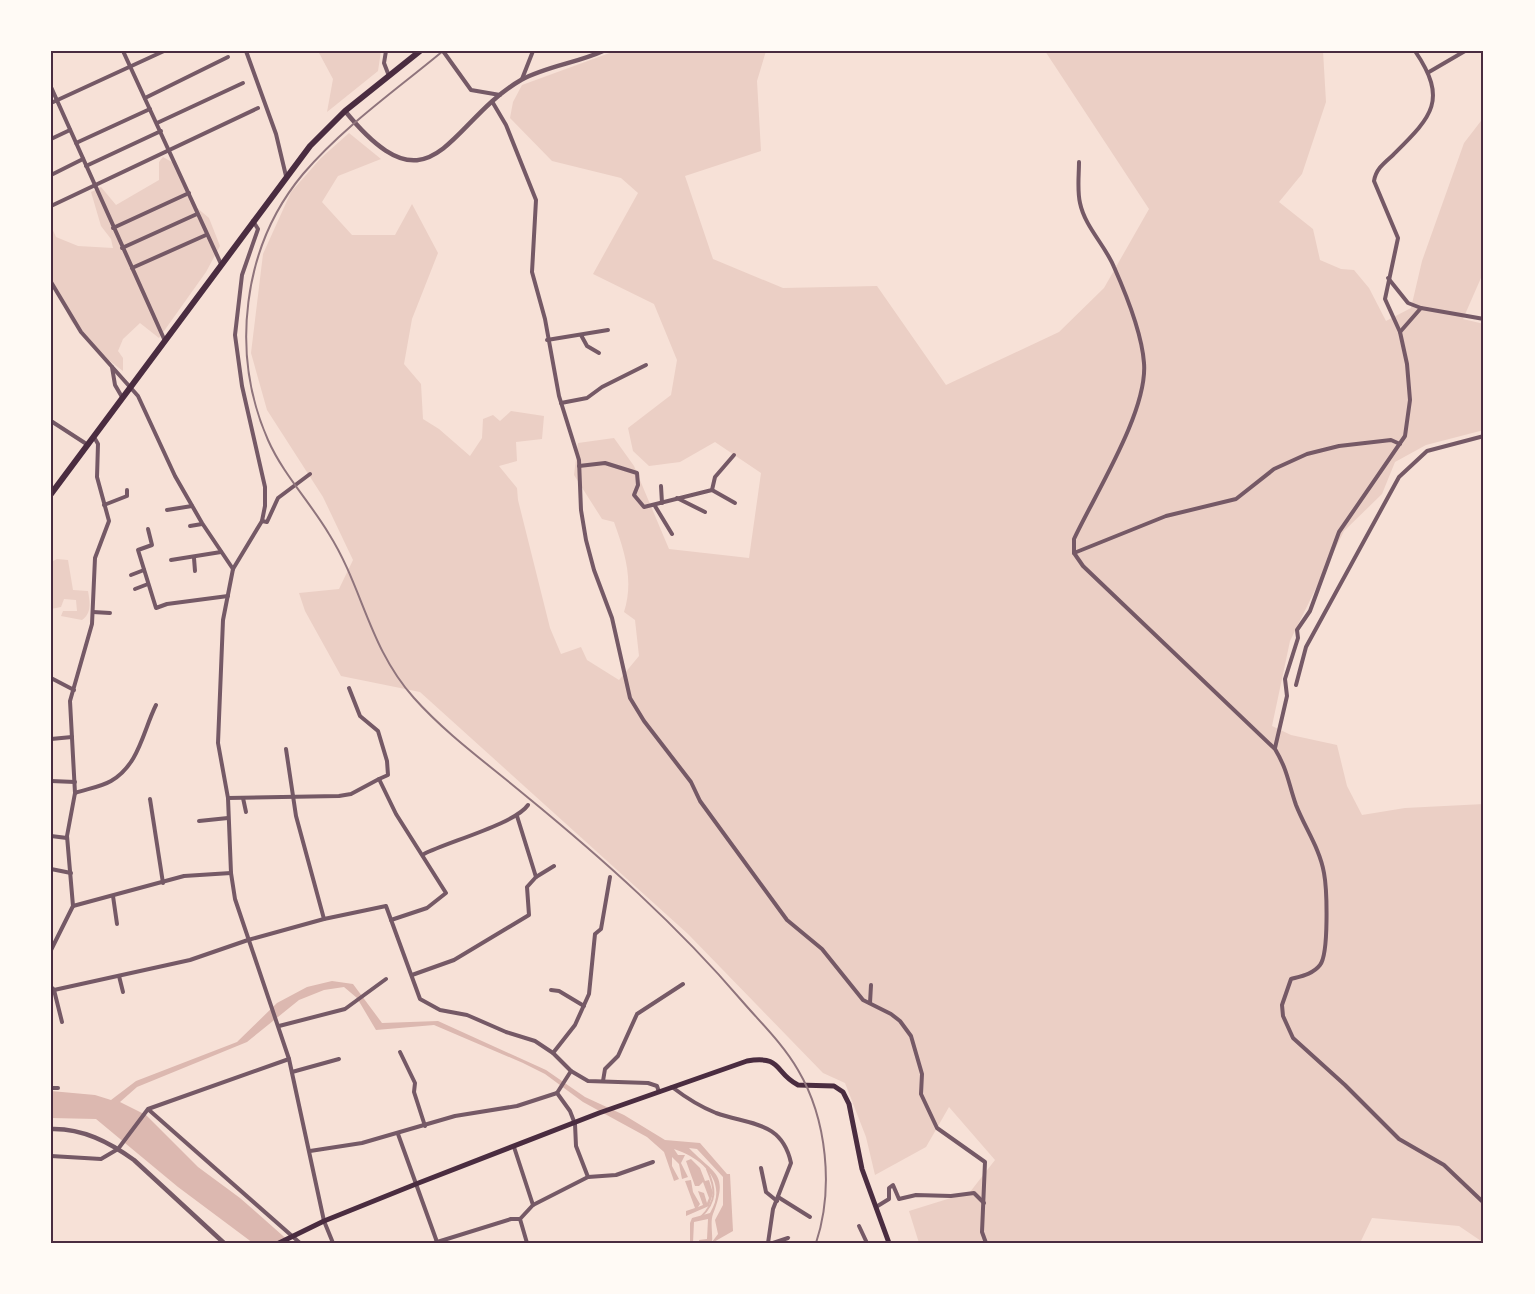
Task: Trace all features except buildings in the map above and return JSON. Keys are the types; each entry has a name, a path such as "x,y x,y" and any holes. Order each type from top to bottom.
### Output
{"main road":[{"path":"52,490 94,437 220,264 310,146 345,111 420,51"},
{"path":"279,1243 324,1221 599,1113 747,1061 761,1059 778,1065 798,1085 834,1086 843,1092 849,1104 862,1169 889,1243"}],"street":[{"path":"123,51 170,149 220,264"},
{"path":"51,103 164,51"},
{"path":"246,51 276,134 286,176"},
{"path":"386,51 384,63 389,76"},
{"path":"443,51 471,90 500,95"},
{"path":"522,80 533,51"},
{"path":"345,111 363,132 390,156 413,159 435,155 454,141 500,95 522,80 603,51"},
{"path":"1275,749 1287,696 1285,679 1298,638 1297,630 1310,611 1339,532 1406,436 1410,400 1400,332 1385,299 1388,277 1398,248 1398,238 1377,191 1376,174 1421,126 1434,98 1433,81 1415,51"},
{"path":"1429,72 1465,51"},
{"path":"145,98 228,57"},
{"path":"157,123 243,82"},
{"path":"51,87 165,341"},
{"path":"493,103 506,125 536,200 532,272 545,319 547,340 561,403 579,466 580,510 586,540 594,570 612,618 633,703 787,920 822,949 863,1000 891,1014 911,1036 922,1074 921,1094 937,1128 985,1162 982,1232 986,1243"},
{"path":"51,206 258,108"},
{"path":"76,143 150,109"},
{"path":"51,139 70,130"},
{"path":"86,166 161,131"},
{"path":"51,175 83,159"},
{"path":"1079,162 1080,202 1087,222 1114,266 1140,341 1144,364 1142,386 1130,426 1074,539 1074,553 1083,566 1275,749 1288,771 1296,804 1317,848 1324,874 1327,933 1323,961 1308,975 1291,979 1281,1005 1293,1038 1399,1139 1444,1165 1484,1203"},
{"path":"113,228 189,193"},
{"path":"122,248 197,214"},
{"path":"252,221 258,229 243,275 235,335 244,396 265,487 262,521 233,569 223,620 218,743 228,798 231,873 235,899 289,1059 324,1221 333,1243"},
{"path":"132,268 206,235"},
{"path":"1388,277 1408,303 1422,308 1484,320"},
{"path":"51,282 81,332 112,364 138,396 175,476 202,524 233,569"},
{"path":"1400,332 1422,308"},
{"path":"547,340 608,330"},
{"path":"581,335 587,346 599,353"},
{"path":"112,364 116,385 123,397"},
{"path":"561,403 587,398 602,387 646,365"},
{"path":"51,420 88,445"},
{"path":"1296,685 1306,647 1399,477 1427,451 1484,436"},
{"path":"51,950 73,906 67,838 75,793 70,701 93,612 95,558 109,521 97,477 98,444 94,437"},
{"path":"1074,553 1166,516 1236,499 1274,469 1307,454 1339,446 1391,440 1400,444"},
{"path":"712,490 716,477 734,454"},
{"path":"579,466 605,463 637,473 638,485 634,495 644,507 712,490 735,503"},
{"path":"262,521 267,522 278,498 310,474"},
{"path":"661,486 662,503"},
{"path":"104,505 126,496 127,490"},
{"path":"677,498 705,512"},
{"path":"167,510 192,506"},
{"path":"655,506 672,534"},
{"path":"190,526 202,524"},
{"path":"148,529 152,545 138,550 156,608 167,604 228,596"},
{"path":"171,560 221,552"},
{"path":"194,558 195,571"},
{"path":"131,575 144,570"},
{"path":"135,589 148,584"},
{"path":"93,612 110,613"},
{"path":"51,678 74,690"},
{"path":"228,798 351,794 388,775 387,761 378,731 360,716 349,688"},
{"path":"75,793 112,781 126,766 141,745 156,705"},
{"path":"51,739 72,737"},
{"path":"286,749 296,816 324,919"},
{"path":"379,779 396,813 424,854 446,893 428,908 391,920"},
{"path":"51,781 75,782"},
{"path":"243,798 246,812"},
{"path":"150,799 163,883"},
{"path":"424,854 441,845 470,838 485,828 517,816 528,805"},
{"path":"517,816 536,877"},
{"path":"199,821 229,818"},
{"path":"51,836 67,838"},
{"path":"412,975 454,960 529,915 527,887 536,877 554,866"},
{"path":"51,869 71,873"},
{"path":"73,906 184,876 231,873"},
{"path":"554,1053 575,1025 591,987 595,934 601,929 610,877"},
{"path":"113,896 117,924"},
{"path":"62,1022 53,989 198,958 248,940 324,919 386,906 420,999 428,1005 467,1015 506,1032 535,1041 554,1053 572,1071 588,1080 648,1083 657,1086 658,1092"},
{"path":"119,976 123,992"},
{"path":"279,1026 345,1009 354,1000 386,980"},
{"path":"603,1082 605,1069 618,1056 637,1014 683,984"},
{"path":"870,1003 872,985"},
{"path":"551,990 559,991 584,1006"},
{"path":"400,1052 415,1083 414,1092 425,1126"},
{"path":"51,1156 101,1160 119,1146 148,1109 289,1059"},
{"path":"292,1072 339,1059"},
{"path":"310,1151 398,1134 455,1116 517,1106 557,1093 572,1071"},
{"path":"672,1087 713,1112 760,1126 782,1139 791,1163 777,1199 771,1243 788,1238"},
{"path":"51,1088 58,1088"},
{"path":"557,1093 570,1111 575,1124 576,1146 588,1177"},
{"path":"148,1109 300,1243"},
{"path":"51,1129 80,1131 119,1146 224,1243"},
{"path":"398,1134 436,1243 451,1241 511,1219 520,1219 533,1205 588,1177 616,1174 653,1162"},
{"path":"514,1147 533,1205"},
{"path":"761,1168 766,1192 810,1217"},
{"path":"876,1207 889,1199 889,1188 893,1185 899,1199 916,1195 951,1196 975,1193 984,1204"},
{"path":"520,1219 527,1243"},
{"path":"859,1226 867,1243"}],"shaded area":[{"path":"318,51 381,51 378,71 327,112 333,79"},
{"path":"615,51 766,51 757,81 761,151 685,176 713,259 783,288 877,286 946,385 1059,332 1104,288 1149,209 1045,51 1323,51 1326,102 1302,174 1279,202 1313,229 1320,260 1341,269 1354,270 1369,288 1386,321 1411,308 1422,261 1464,143 1484,117 1484,271 1463,319 1484,324 1484,430 1426,445 1395,462 1382,494 1344,531 1290,641 1272,726 1291,735 1337,745 1347,786 1362,815 1405,808 1484,804 1484,1243 1459,1226 1372,1218 1360,1243 919,1243 909,1211 970,1192 995,1160 949,1107 926,1147 875,1175 866,1137 845,1083 823,1073 688,934 420,692 341,676 305,611 299,593 339,589 353,560 323,497 267,410 251,353 263,254 291,192 321,158 349,133 381,159 338,176 322,202 352,235 395,235 412,204 438,253 412,319 404,364 421,384 423,419 439,429 470,456 482,438 483,419 493,415 500,421 511,411 544,416 542,439 516,442 517,461 499,466 517,488 550,628 561,654 581,647 587,660 619,680 639,656 635,620 624,612 628,578 622,545 614,522 602,519 574,475 578,443 614,438 634,466 669,549 749,558 761,473 715,442 680,462 649,466 633,451 628,428 671,395 677,360 654,304 593,274 638,193 621,178 552,161 510,118 513,102 522,85"},
{"path":"163,157 177,165 190,202 209,218 220,246 206,272 159,338 140,323 123,339 118,351 123,358 123,371 98,352 71,321 51,278 51,226 56,237 78,246 113,248 111,239 101,226 91,192 101,187 116,205 159,180 159,162"},
{"path":"57,559 68,560 73,590 88,591 89,611 82,620 61,616 63,611 77,611 76,600 64,599 61,607 51,609 51,562"},
{"path":"332,981 353,984 382,1023 438,1021 546,1070 585,1097 624,1115 665,1140 700,1143 727,1174 730,1174 733,1231 712,1243 699,1243 699,1240 707,1239 708,1219 694,1222 693,1243 690,1243 692,1218 710,1213 715,1202 716,1191 710,1173 694,1158 674,1149 678,1155 685,1155 681,1163 688,1177 682,1179 679,1164 672,1157 672,1166 679,1179 674,1181 664,1152 647,1137 583,1102 545,1074 434,1025 376,1030 357,998 344,987 324,990 299,1000 247,1042 137,1087 120,1102 146,1115 198,1167 240,1198 291,1243 253,1243 178,1187 96,1119 51,1118 51,1091 95,1095 111,1100 136,1081 237,1042 277,1003 307,987","holes":["689,1148 697,1149 723,1177 723,1205 715,1220 718,1234 712,1242 712,1217 718,1200 719,1182 712,1170"]},
{"path":"691,1159 700,1168 705,1181 709,1180 713,1193 709,1206 686,1216 686,1211 695,1208 685,1181 691,1180 693,1192 700,1204 698,1207 703,1205 698,1191 704,1193 707,1203 709,1198 703,1182 695,1186 686,1161"}],"waterway":[{"path":"701,1217 710,1206 713,1194 707,1169"}],"railway":[{"path":"443,51 335,140 303,174 282,203 266,234 255,268 248,302 246,337 249,372 256,407 274,452 341,554 376,638 399,679 414,698 454,737 583,844 665,919 717,973 786,1051 808,1089 816,1110 825,1155 825,1200 816,1243"}]}
